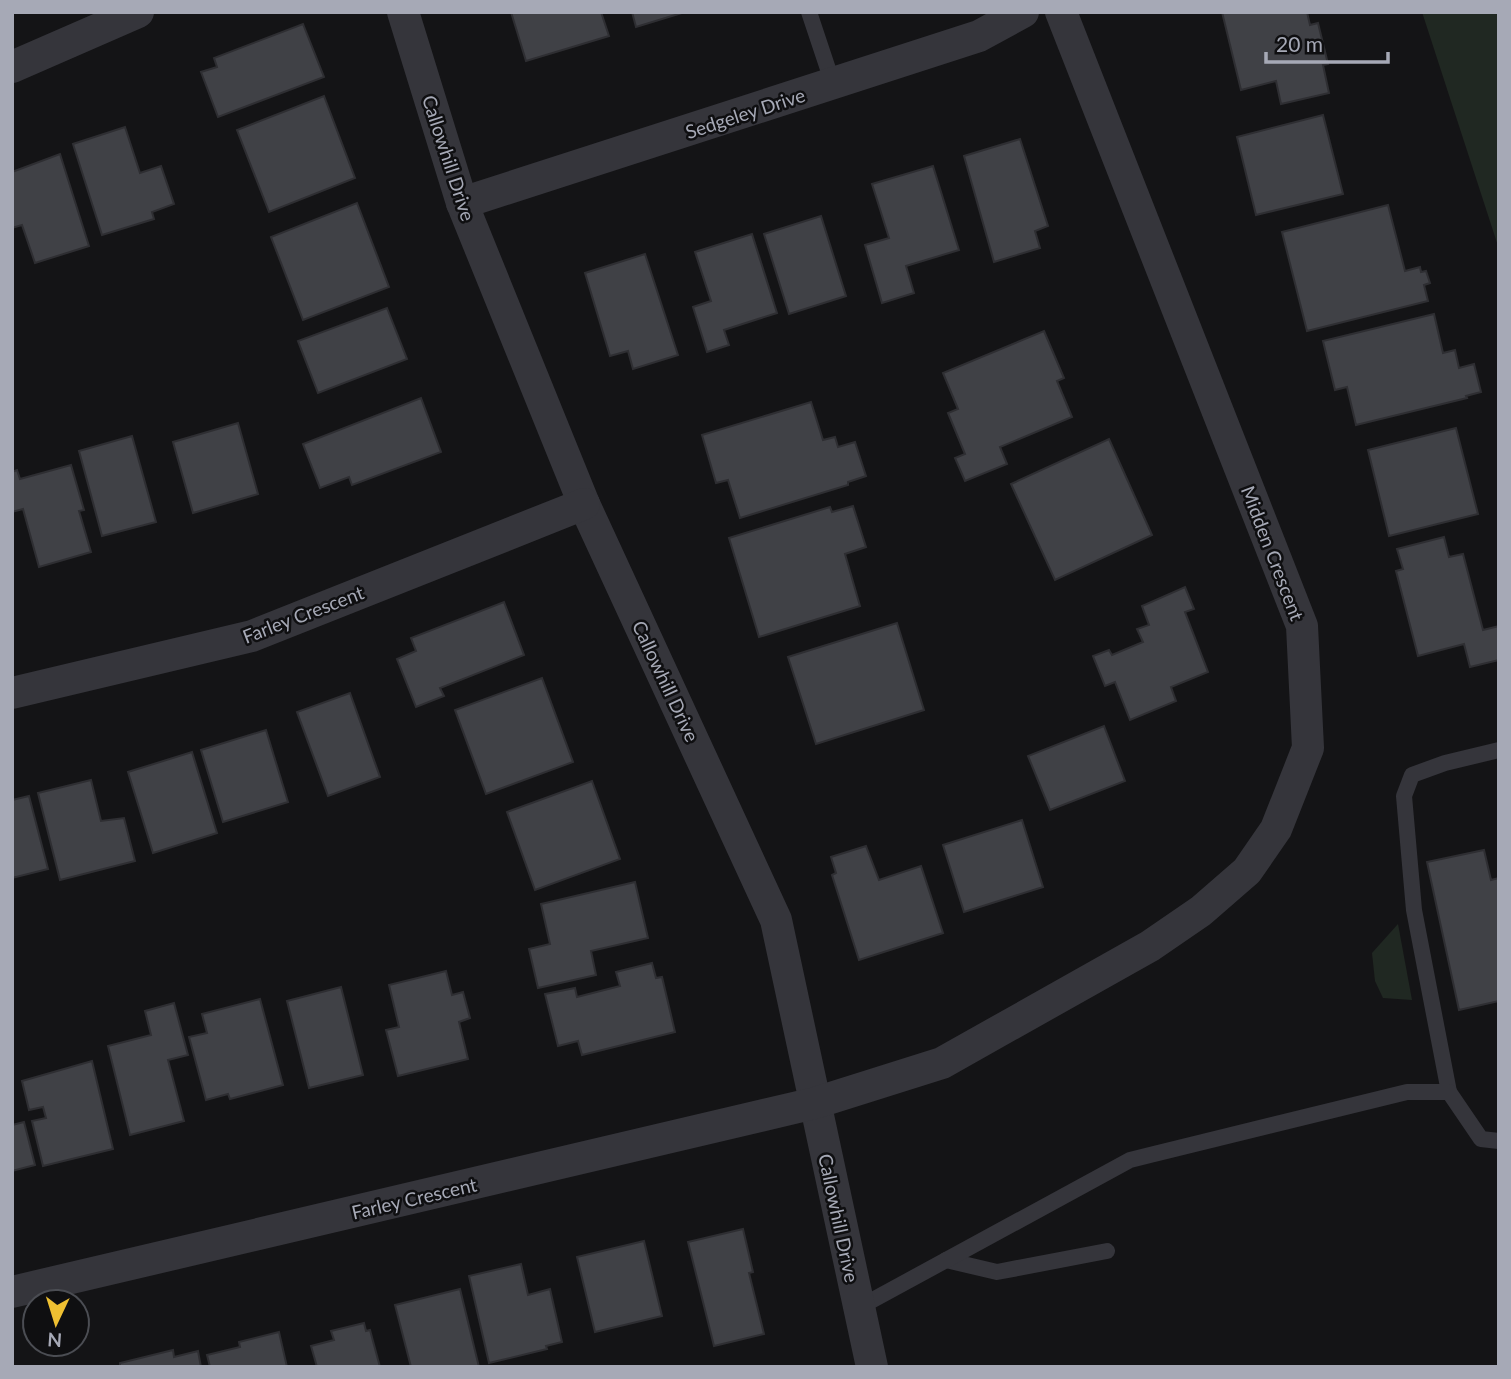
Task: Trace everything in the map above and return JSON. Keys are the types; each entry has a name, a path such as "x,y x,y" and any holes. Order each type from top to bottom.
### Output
{"street":[{"path":"12,66 138,12"},
{"name":"Callowhill Drive","path":"403,12 462,203 584,504 776,920 872,1367"},
{"name":"Sedgeley Drive","path":"462,203 979,36 1023,12"},
{"name":"Midden Crescent","path":"815,1103 942,1063 1150,946 1201,911 1247,872 1276,828 1308,747 1302,626 1061,12"},
{"name":"Farley Crescent","path":"12,693 252,636 584,504"},
{"name":"Farley Crescent","path":"12,1293 815,1103"}],"lane":[{"path":"810,12 834,84"},
{"path":"1499,750 1445,762 1412,775 1404,796 1414,911 1449,1092 1481,1139 1499,1141"},
{"path":"858,1308 1130,1160 1407,1092 1449,1092"},
{"path":"946,1261 997,1272 1107,1251"}],"shaded area":[{"path":"1422,12 1499,12 1499,249"},
{"path":"1398,924 1412,1000 1383,998 1375,981 1372,953"}],"building":[{"path":"511,12 601,12 609,36 526,61"},
{"path":"632,12 685,12 636,27"},
{"path":"1222,12 1307,12 1310,25 1318,23 1328,64 1323,65 1329,93 1281,104 1276,81 1241,90"},
{"path":"303,24 324,77 218,117 201,72 217,67 214,58"},
{"path":"324,96 355,178 269,212 237,130"},
{"path":"1323,115 1343,194 1256,215 1237,137"},
{"path":"125,127 140,173 161,166 174,204 152,212 154,219 102,235 73,144"},
{"path":"1020,139 1048,226 1035,231 1040,248 994,262 964,156"},
{"path":"60,154 89,246 35,263 22,225 12,228 12,172"},
{"path":"933,166 959,250 906,266 914,293 882,303 865,245 889,238 872,184"},
{"path":"357,203 389,287 303,320 271,237"},
{"path":"1388,205 1405,271 1420,267 1421,272 1426,271 1430,283 1424,285 1428,301 1307,331 1282,232"},
{"path":"821,216 846,296 789,314 764,234"},
{"path":"752,234 777,313 724,330 729,345 707,352 693,307 711,301 695,252"},
{"path":"645,254 678,355 633,369 628,351 610,356 585,273"},
{"path":"387,308 407,359 318,393 298,341"},
{"path":"1434,314 1443,353 1455,350 1459,368 1474,364 1481,392 1466,396 1467,398 1356,425 1347,387 1335,390 1323,341"},
{"path":"1044,331 1064,378 1057,381 1072,417 1000,447 1007,464 965,481 955,458 965,454 948,413 958,409 943,373"},
{"path":"421,398 441,452 352,485 349,477 320,488 303,444"},
{"path":"811,402 823,440 835,437 838,447 855,442 866,476 848,482 848,485 740,518 728,480 716,483 702,435"},
{"path":"238,423 258,494 193,513 173,442"},
{"path":"1456,428 1478,514 1389,536 1368,450"},
{"path":"132,436 156,522 102,536 79,451"},
{"path":"1109,439 1152,535 1055,580 1011,484"},
{"path":"71,465 84,510 79,511 91,552 39,567 23,509 12,512 12,472 17,470 20,479"},
{"path":"853,506 866,547 845,554 860,606 759,637 729,538 830,507 832,512"},
{"path":"1444,537 1449,557 1463,554 1483,630 1499,626 1499,660 1470,667 1464,644 1418,656 1396,571 1403,569 1397,549"},
{"path":"1185,587 1194,609 1185,612 1208,672 1171,687 1176,701 1130,720 1115,682 1105,686 1093,656 1109,650 1112,655 1143,642 1137,629 1149,625 1142,606"},
{"path":"504,602 524,655 440,688 444,696 416,707 397,659 416,651 411,638"},
{"path":"897,623 924,710 816,744 788,657"},
{"path":"542,678 573,762 486,794 455,710"},
{"path":"350,693 380,777 328,796 297,712"},
{"path":"1104,726 1125,781 1050,810 1028,756"},
{"path":"266,730 288,802 223,822 201,750"},
{"path":"192,752 217,833 153,853 128,772"},
{"path":"91,780 101,821 124,818 135,861 60,880 38,793"},
{"path":"592,781 620,859 535,890 507,812"},
{"path":"29,796 48,869 12,878 12,800"},
{"path":"1022,820 1043,887 964,912 943,845"},
{"path":"866,846 879,880 921,866 943,933 859,960 832,875 836,873 831,857"},
{"path":"1484,850 1491,880 1499,878 1499,1001 1459,1010 1427,862"},
{"path":"635,882 648,938 591,951 596,975 538,988 529,949 550,944 541,904"},
{"path":"652,963 656,978 662,977 675,1032 582,1055 578,1041 558,1046 545,994 575,988 577,997 620,986 616,972"},
{"path":"446,971 452,995 463,992 470,1018 459,1022 468,1059 398,1076 386,1030 399,1027 389,985"},
{"path":"341,987 363,1075 309,1088 287,1001"},
{"path":"260,999 283,1085 230,1099 228,1094 206,1100 189,1037 207,1033 202,1014"},
{"path":"174,1003 188,1055 168,1060 184,1121 130,1135 108,1046 151,1035 145,1011"},
{"path":"92,1061 113,1149 43,1166 32,1121 46,1118 43,1107 29,1110 22,1081"},
{"path":"24,1122 35,1165 12,1171 12,1125"},
{"path":"743,1229 753,1272 749,1273 764,1334 714,1346 688,1242"},
{"path":"644,1241 662,1316 595,1332 577,1257"},
{"path":"521,1264 528,1295 550,1289 562,1342 546,1346 547,1349 489,1363 469,1276"},
{"path":"460,1289 479,1367 411,1367 395,1305"},
{"path":"364,1323 366,1331 370,1330 380,1367 317,1367 311,1346 334,1340 331,1331"},
{"path":"279,1332 287,1367 210,1367 207,1355 240,1347 239,1342"},
{"path":"173,1350 174,1357 198,1351 201,1367 120,1367 120,1363"}]}
